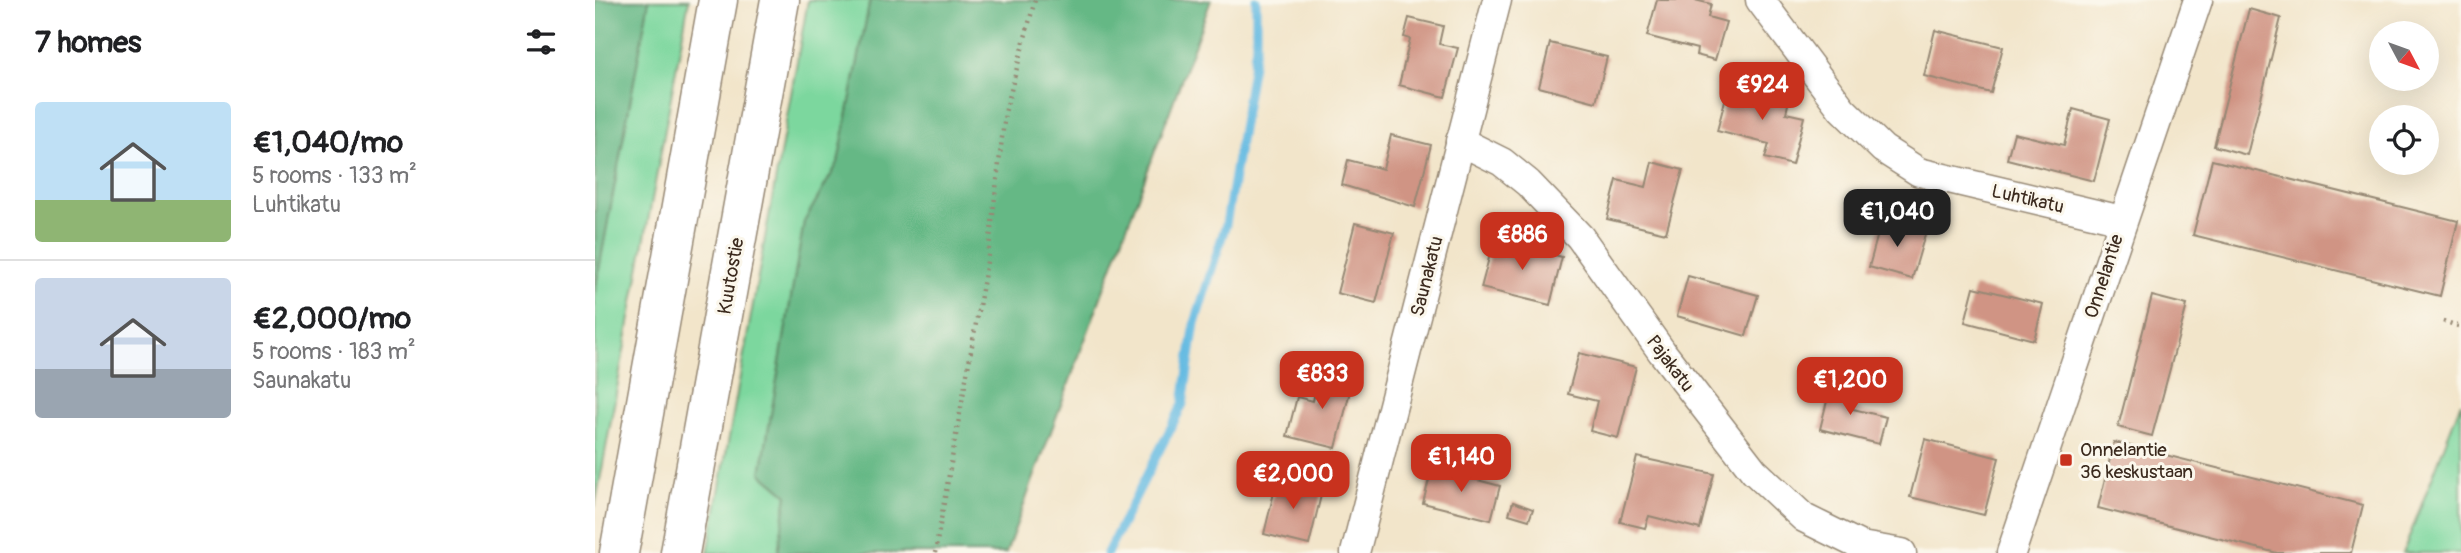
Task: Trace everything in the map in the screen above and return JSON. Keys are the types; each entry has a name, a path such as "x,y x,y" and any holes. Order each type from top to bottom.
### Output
{"highway":[{"path":"619,553 718,0"},
{"name":"Kuutostie","path":"680,553 780,0"}],"street":[{"name":"Saunakatu","path":"1355,553 1497,0"},
{"name":"Luhtikatu","path":"1760,0 1842,109 1883,149 1919,172 2122,220"},
{"name":"Onnelantie","path":"2011,553 2198,0"},
{"name":"Pajakatu","path":"1460,141 1502,162 1520,176 1580,237 1662,352 1764,481 1804,519 1861,546 1902,553"}],"path":[{"path":"935,553 985,270 1005,113 1035,0"},
{"path":"2443,321 2461,327"}],"green space":[{"path":"595,0 649,0 595,291"},
{"path":"649,0 689,0 595,507 595,291"},
{"path":"808,0 870,0 838,163 804,222 761,473 787,495 778,553 708,553"},
{"path":"870,0 1211,0 1006,553 778,553 787,495 761,473 804,222 838,163"},
{"path":"2461,402 2461,553 2403,553"}],"building":[{"path":"1657,0 1695,0 1711,4 1708,17 1726,22 1715,60 1696,55 1697,49 1647,36"},
{"path":"2249,9 2281,18 2247,155 2214,146"},
{"path":"1409,18 1443,26 1439,44 1458,48 1445,97 1399,85 1410,39 1404,37"},
{"path":"1935,30 2003,47 1991,93 1924,76"},
{"path":"1550,43 1607,57 1596,102 1539,87"},
{"path":"1729,85 1789,100 1786,113 1804,117 1792,165 1765,158 1769,144 1717,131"},
{"path":"2073,109 2110,119 2094,181 2007,159 2014,133 2064,145"},
{"path":"1391,135 1431,145 1415,207 1342,185 1348,160 1383,169"},
{"path":"2212,160 2458,221 2440,296 2193,235"},
{"path":"1652,162 1683,170 1666,233 1607,219 1617,180 1646,187"},
{"path":"1882,219 1926,231 1912,279 1869,267"},
{"path":"1355,223 1394,233 1376,303 1337,293"},
{"path":"1494,239 1562,257 1550,305 1481,288"},
{"path":"1688,276 1758,295 1746,336 1677,316"},
{"path":"1974,287 2043,304 2034,340 1965,322"},
{"path":"2152,296 2187,305 2152,436 2118,427"},
{"path":"1579,353 1636,367 1618,438 1590,431 1597,401 1568,394"},
{"path":"1320,371 1353,379 1336,448 1287,436 1297,397 1313,401"},
{"path":"1832,381 1854,387 1849,408 1886,417 1879,444 1820,429"},
{"path":"1925,439 1999,458 1984,515 1910,497"},
{"path":"2114,442 2363,505 2351,553 2277,553 2098,508"},
{"path":"1637,457 1714,474 1700,529 1649,516 1645,528 1620,522"},
{"path":"1432,468 1500,486 1491,520 1423,503"},
{"path":"1278,476 1323,487 1309,545 1264,534"},
{"path":"1513,502 1533,509 1529,520 1509,514"}],"waterway":[{"path":"1107,553 1183,404 1195,323 1226,224 1256,46 1256,0"}],"place":[{"name":"Onnelantie 36 keskustaan","path":"2066,460"}]}
